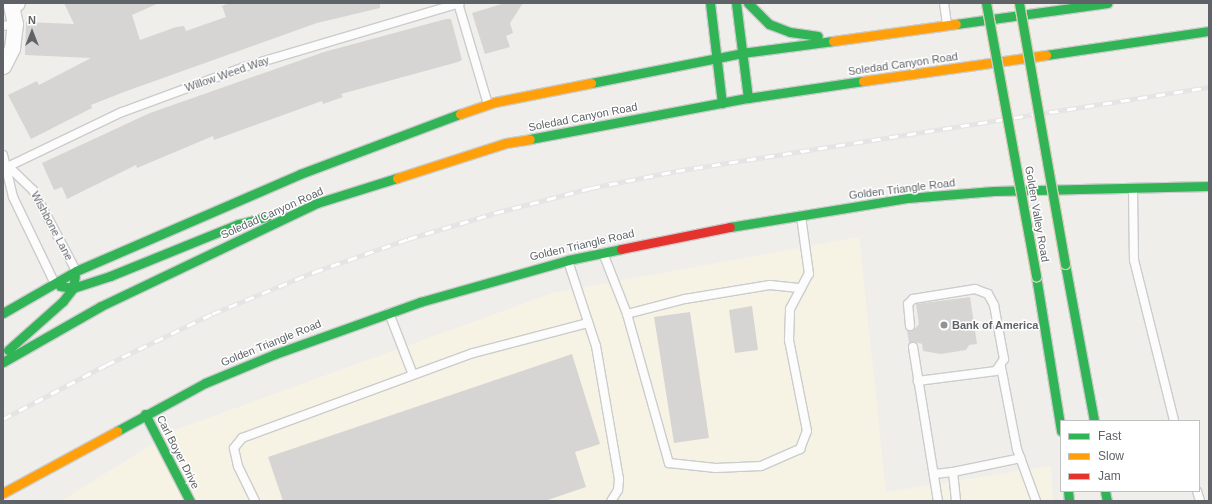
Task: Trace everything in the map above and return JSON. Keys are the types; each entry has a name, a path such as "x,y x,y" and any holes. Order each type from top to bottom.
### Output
{"main road":[{"path":"710,3 722,103"},
{"path":"736,3 748,98"},
{"path":"748,3 765,22 781,28 843,39"},
{"name":"Golden Valley Road","path":"986,3 1036,276 1060,425"},
{"name":"Golden Valley Road","path":"1018,3 1094,420"},
{"path":"3,313 54,282 76,271 392,137 488,104 742,53 1108,3"},
{"name":"Soledad Canyon Road","path":"3,362 101,306 317,203 506,143 748,98 1209,31"},
{"name":"Golden Triangle Road","path":"3,493 145,414 205,384 275,354 389,312 568,260 800,215 878,202 965,193 1133,190 1209,186"},
{"path":"54,282 73,288 238,224 317,203"},
{"path":"3,355 63,301 73,288 76,271"},
{"name":"Carl Boyer Drive","path":"145,414 190,501"}],"street":[{"path":"3,66 12,48 9,25 13,4"}],"lane":[{"path":"459,3 488,104"},
{"name":"Willow Weed Way","path":"6,168 122,112 237,70 459,3"},
{"path":"944,3 947,25"},
{"name":"Wishbone Lane","path":"3,155 13,197 54,282"},
{"name":"Wishbone Lane","path":"6,168 33,190 76,271"},
{"path":"1133,190 1134,260 1174,420"},
{"path":"603,252 627,314 669,463 716,468 761,466 800,449 807,431 788,340 790,309 809,274 800,215"},
{"path":"568,260 596,346 619,478 618,490 611,501"},
{"path":"627,314 685,299 770,285 801,288"},
{"path":"910,326 908,304 913,299 976,289 988,294 994,305 1004,359 1001,367 996,371 918,380"},
{"path":"389,312 413,375"},
{"path":"255,501 238,466 234,448 242,438 473,353 588,323"},
{"path":"913,347 938,501"},
{"path":"1001,367 1021,458 1026,468 1036,501"},
{"path":"934,474 953,476 1021,458"},
{"path":"953,476 956,501"}],"shaded area":[{"path":"859,237 886,492 1051,466 1053,501 61,501 175,430 553,293"}],"building":[{"path":"64,3 159,3 132,15 140,40 176,27 184,26 186,31 226,17 222,6 229,3 380,3 380,8 317,23 124,92 91,105 92,108 31,139 8,95 37,81 39,85 91,58 25,55 26,22 74,24"},
{"path":"505,3 523,3 510,23 513,33 506,36 510,47 485,54 472,13"},
{"path":"446,19 451,19 462,60 458,62 341,94 343,97 323,104 322,101 214,140 213,136 137,168 136,165 67,199 62,187 54,190 42,163 150,113 324,52"},
{"name":"Bank of America","path":"970,297 977,344 969,345 966,350 941,354 923,351 922,344 915,342 909,343 907,331 913,331 919,324 916,304"},
{"path":"752,306 758,350 735,353 729,310"},
{"path":"690,312 709,438 674,443 654,317"},
{"path":"572,354 600,444 575,452 586,487 545,501 283,501 268,457"}],"railway":[{"path":"3,419 106,365 212,314 314,272 408,239 495,213 591,188 676,171 1209,87"}],"traffic: fast":[{"path":"710,3 722,103"},
{"path":"736,3 748,98"},
{"path":"748,3 769,24 790,32 818,36"},
{"path":"986,3 1036,276"},
{"path":"1019,3 1065,264"},
{"path":"956,24 1108,3"},
{"path":"1046,55 1209,31"},
{"path":"591,83 742,53 833,41"},
{"path":"530,139 748,98 863,81"},
{"path":"3,313 76,271 300,174 460,114"},
{"path":"3,362 101,306 317,203 397,178"},
{"path":"730,227 907,198 994,191 1209,186"},
{"path":"60,286 73,288 110,276 238,224 267,217"},
{"path":"117,431 205,383 275,354 420,302 568,260 621,249"},
{"path":"1065,264 1094,420"},
{"path":"8,350 63,301 73,288 75,276"},
{"path":"1036,276 1060,425"},
{"path":"145,414 190,501"},
{"path":"1068,492 1069,501"},
{"path":"1105,492 1107,501"}],"traffic: slow":[{"path":"833,41 956,24"},
{"path":"863,81 1046,55"},
{"path":"460,114 495,102 591,83"},
{"path":"397,178 506,143 530,139"},
{"path":"3,493 117,431"}],"traffic: jam":[{"path":"621,249 730,227"}],"place":[{"name":"Bank of America","path":"944,325"}]}
